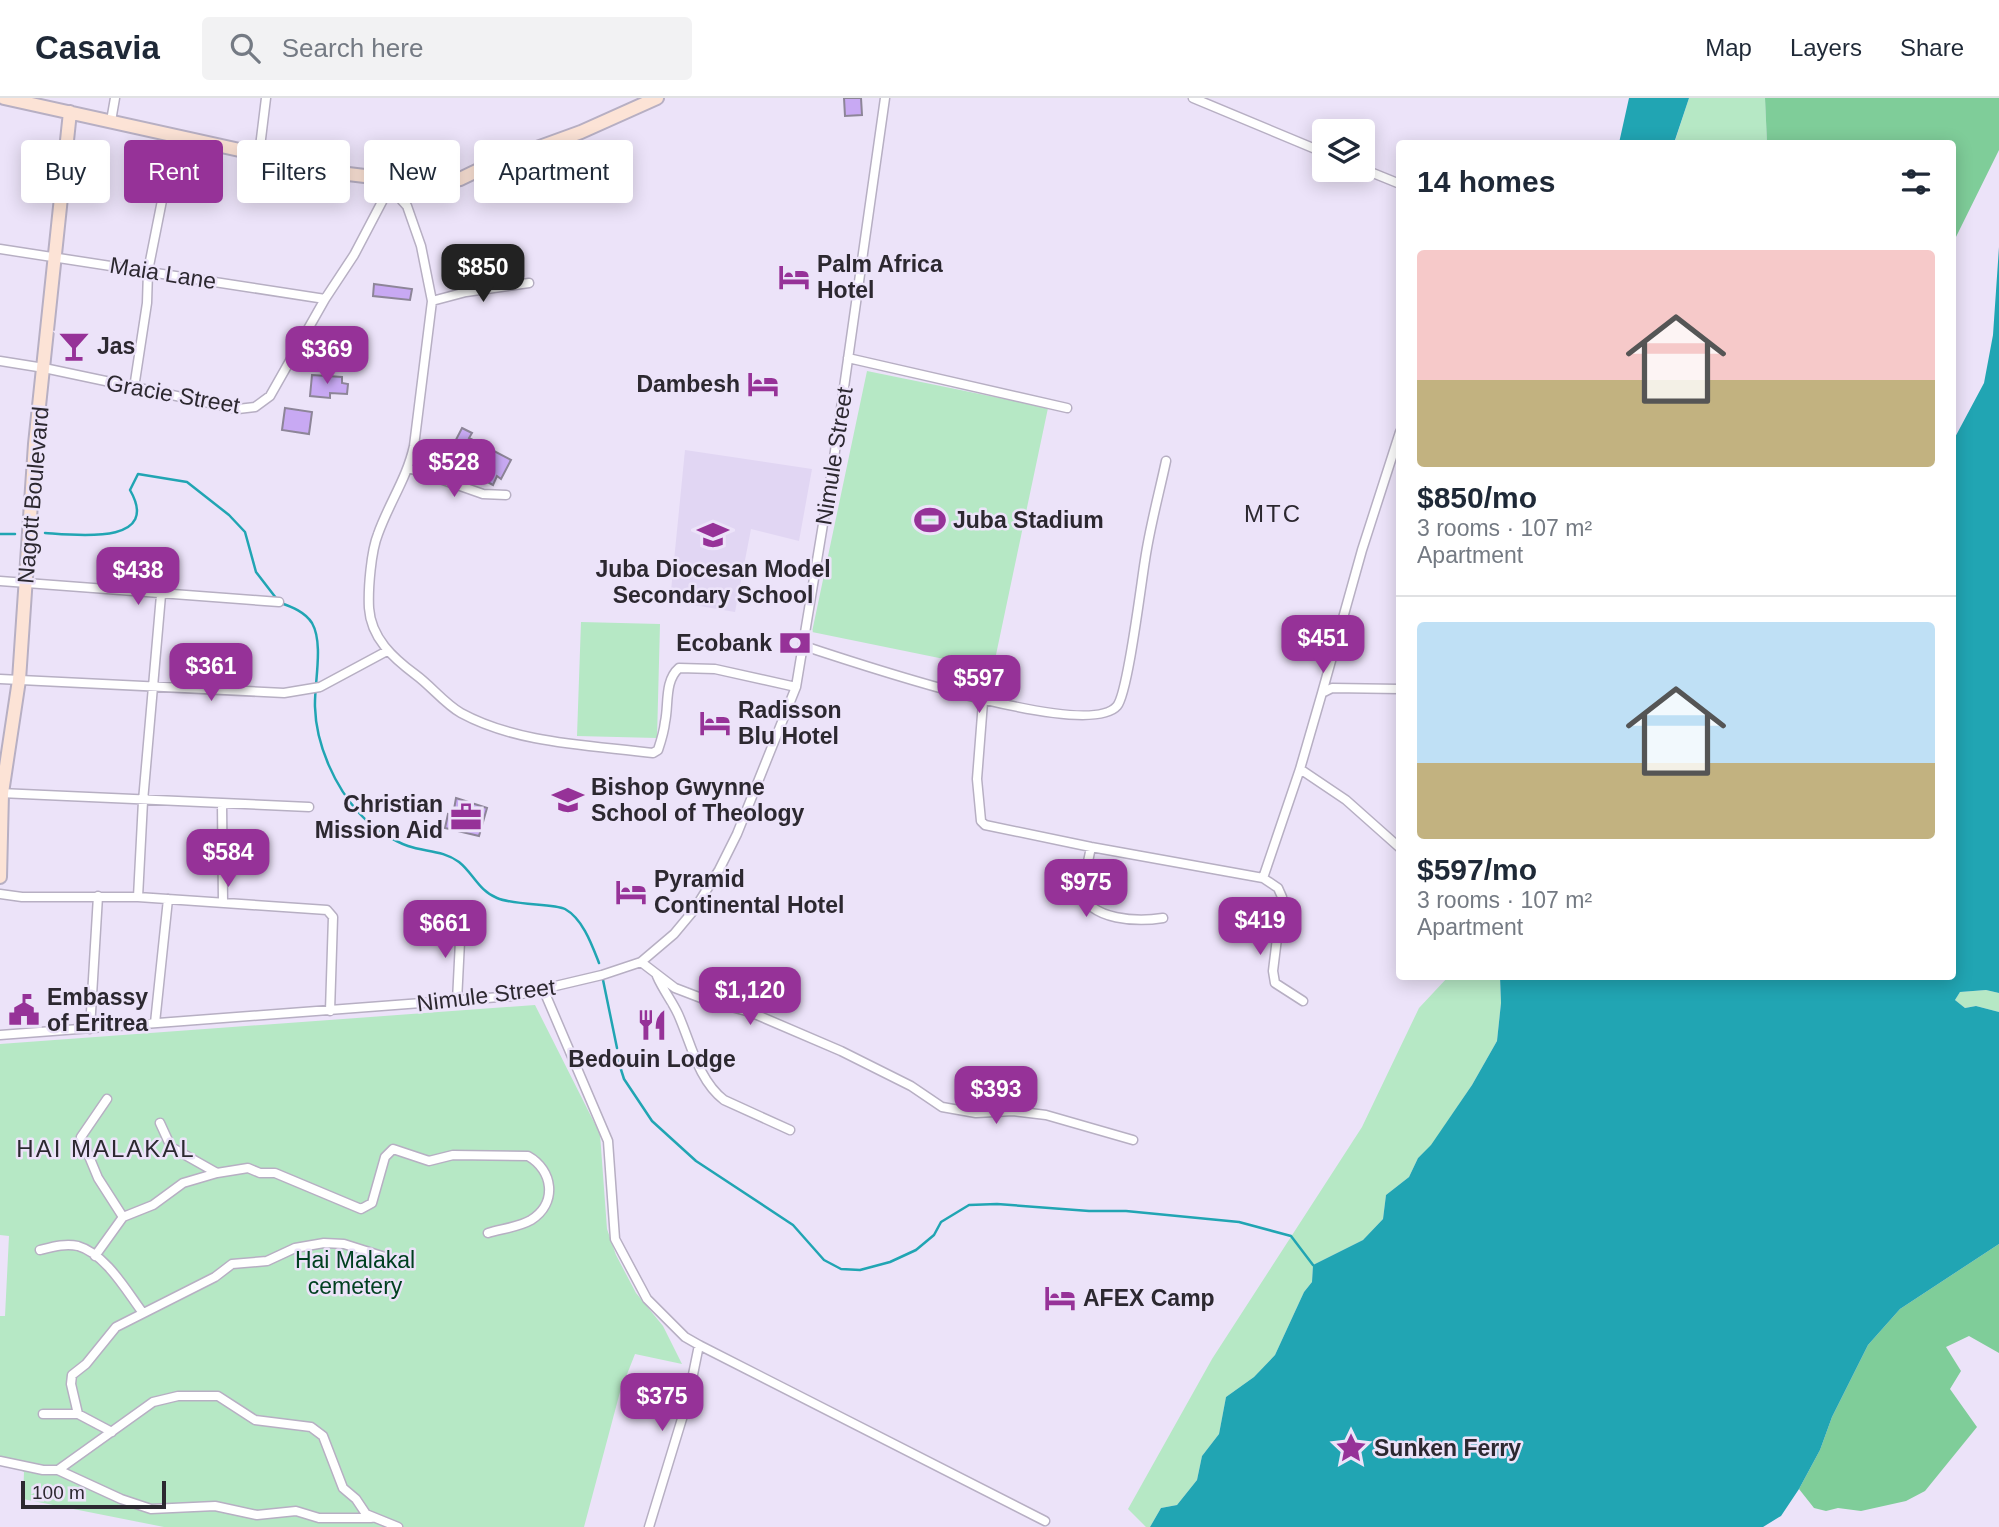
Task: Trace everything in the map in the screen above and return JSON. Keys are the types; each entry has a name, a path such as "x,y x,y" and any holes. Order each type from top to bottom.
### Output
{"street":[{"path":"4,98 237,150"},
{"path":"111,121 115,98"},
{"path":"261,140 266,98"},
{"path":"460,179 487,166 581,132 657,98"},
{"name":"Nimule Street","path":"0,1035 457,1001 544,991 641,962 674,934 719,870 737,834 796,687 848,358 885,98"},
{"path":"1193,98 1312,148"},
{"name":"Nagott Boulevard","path":"0,877 1,793 19,680 35,444 70,112"},
{"path":"134,388 147,303 148,271 175,135"},
{"path":"1375,174 1396,182"},
{"name":"Gracie Street","path":"0,361 238,410 255,407 273,391 325,299 354,255 381,203"},
{"path":"404,203 421,246 432,301 422,396 409,468 377,536 374,553 369,610 376,634 387,651 459,712 500,728 528,736 653,753 658,750 666,720 667,692 674,672 679,668 715,669 796,687"},
{"name":"Maia Lane","path":"0,249 325,299"},
{"path":"432,301 467,292 529,283"},
{"path":"848,358 1067,408"},
{"path":"1263,878 1300,769 1366,537 1396,444"},
{"path":"804,646 983,702 1102,714 1119,703 1145,558 1166,461"},
{"path":"409,468 483,494 506,495"},
{"path":"0,581 279,602"},
{"path":"138,897 143,801 161,595"},
{"path":"0,679 284,694 320,687 387,651"},
{"path":"1322,693 1332,688 1396,688"},
{"path":"983,702 977,779 981,821 985,825 1263,878 1278,888 1282,897 1273,978 1279,988 1303,1001"},
{"path":"1300,769 1346,800 1396,844"},
{"path":"1,793 309,807"},
{"path":"222,803 223,903"},
{"path":"1091,847 1082,891 1090,905 1125,919 1146,921 1163,918"},
{"path":"0,894 22,897 138,897 331,912 330,1011"},
{"path":"90,1029 98,896"},
{"path":"155,1023 168,900"},
{"path":"457,1001 461,921"},
{"path":"641,962 675,988 750,1012 841,1051 911,1086 942,1107 976,1113 1013,1111 1046,1115 1133,1140"},
{"path":"656,973 684,1027 699,1065 716,1094 790,1130"},
{"path":"544,991 607,1140 615,1239 647,1299 685,1336 699,1345 1045,1521"},
{"path":"107,1099 81,1137 98,1178 123,1217"},
{"path":"160,1124 171,1147 217,1173"},
{"path":"95,1256 123,1217 153,1205 183,1183 217,1173 248,1168 275,1173 361,1209 372,1203 385,1157 393,1149 429,1161 463,1154 528,1156 537,1161 549,1182 548,1197 541,1211 528,1222 488,1233"},
{"path":"78,1414 71,1384 72,1375 86,1364 116,1327 215,1277 232,1264 276,1259 304,1246 344,1244 385,1257"},
{"path":"40,1250 61,1245 80,1247 95,1256 120,1282 143,1313"},
{"path":"649,1527 688,1398 699,1345"},
{"path":"58,1470 153,1402 178,1396 218,1396 255,1420 305,1424 323,1436 343,1488 371,1518"},
{"path":"43,1414 78,1414 112,1432"},
{"path":"0,1461 43,1470 58,1470 121,1499 151,1509 215,1506 257,1515 296,1511 318,1518 371,1518 398,1527"}],"shaded area":[{"name":"Juba Diocesan Model Secondary School","path":"685,450 812,469 799,541 751,529 735,612 670,601"}],"green space":[{"path":"1689,98 1765,98 1767,140 1675,140"},
{"path":"1765,98 1999,98 1999,150 1956,237 1956,140 1767,140"},
{"name":"Juba Stadium","path":"867,371 1048,408 993,669 812,632"},
{"path":"581,622 660,624 657,738 577,736"},
{"path":"1445,980 1500,980 1497,1041 1472,1085 1431,1146 1418,1158 1409,1177 1386,1195 1383,1219 1363,1240 1313,1265 1312,1282 1304,1292 1275,1355 1254,1377 1226,1397 1219,1434 1202,1456 1197,1480 1177,1505 1161,1508 1150,1527 1146,1527 1128,1509 1212,1359 1362,1127 1419,1008"},
{"path":"1986,990 1999,993 1999,1012 1976,1006 1965,1008 1955,1000 1960,992"},
{"name":"Hai Malakal cemetery","path":"535,1005 600,1134 607,1229 616,1255 636,1293 663,1326 682,1364 635,1354 620,1392 584,1527 164,1527 23,1499 24,1472 0,1459 0,1316 5,1316 9,1236 0,1235 0,1044"},
{"path":"1999,1244 1999,1353 1969,1336 1946,1347 1961,1371 1950,1389 1977,1427 1925,1491 1906,1501 1861,1511 1838,1508 1826,1511 1814,1508 1799,1489 1868,1345 1900,1309"}],"water":[{"path":"1629,98 1689,98 1675,140 1620,140"},
{"path":"1999,247 1999,993 1986,990 1960,992 1955,1000 1965,1008 1976,1006 1999,1012 1999,1244 1900,1309 1868,1345 1799,1489 1781,1516 1763,1527 1150,1527 1161,1508 1177,1505 1197,1480 1202,1456 1219,1434 1226,1397 1254,1377 1275,1355 1304,1292 1312,1282 1313,1265 1363,1240 1383,1219 1386,1195 1409,1177 1418,1158 1431,1145 1472,1085 1497,1041 1500,980 1956,980 1956,435 1984,383 1993,335"}],"building":[{"path":"844,98 861,98 862,115 845,116"},
{"path":"374,284 412,289 410,300 373,296"},
{"path":"312,375 342,377 342,383 348,384 347,394 330,393 330,398 310,396"},
{"path":"285,408 312,412 309,434 282,430"},
{"path":"462,428 472,433 469,438 511,460 501,479 497,476 493,485 482,479 486,471 459,457 456,464 446,459"},
{"name":"Christian Mission Aid","path":"456,798 487,808 479,836 445,828 448,814 453,815"}],"waterway":[{"path":"45,533 94,535 125,529 134,521 137,508 130,490 138,474 187,482 229,515 245,532 256,572 276,598"},
{"path":"0,534 15,534"},
{"path":"281,603 306,616 316,632 318,653 315,707 319,736 328,765 360,814 382,833 402,844 453,858 464,866 485,891 497,898 565,909 582,926 599,963"},
{"path":"602,975 617,1048"},
{"path":"617,1057 624,1079 652,1121 696,1161 793,1225 824,1260 841,1269 860,1270 890,1262 916,1250 934,1235 941,1222 969,1205 997,1204 1126,1211 1239,1222 1291,1236 1313,1265"}],"place":[{"name":"Palm Africa Hotel","path":"794,277"},
{"name":"Jas","path":"74,346"},
{"name":"Dambesh","path":"763,384"},
{"name":"Juba Stadium","path":"930,520"},
{"name":"Juba Diocesan Model Secondary School","path":"713,535"},
{"name":"Ecobank","path":"795,643"},
{"name":"Radisson Blu Hotel","path":"715,723"},
{"name":"Bishop Gwynne School of Theology","path":"568,800"},
{"name":"Christian Mission Aid","path":"466,817"},
{"name":"Pyramid Continental Hotel","path":"631,892"},
{"name":"Embassy of Eritrea","path":"24,1010"},
{"name":"Bedouin Lodge","path":"652,1025"},
{"name":"AFEX Camp","path":"1060,1298"},
{"name":"Sunken Ferry","path":"1351,1448"}],"district":[{"name":"MTC","path":"1273,513"},
{"name":"HAI MALAKAL","path":"106,1148"}]}
